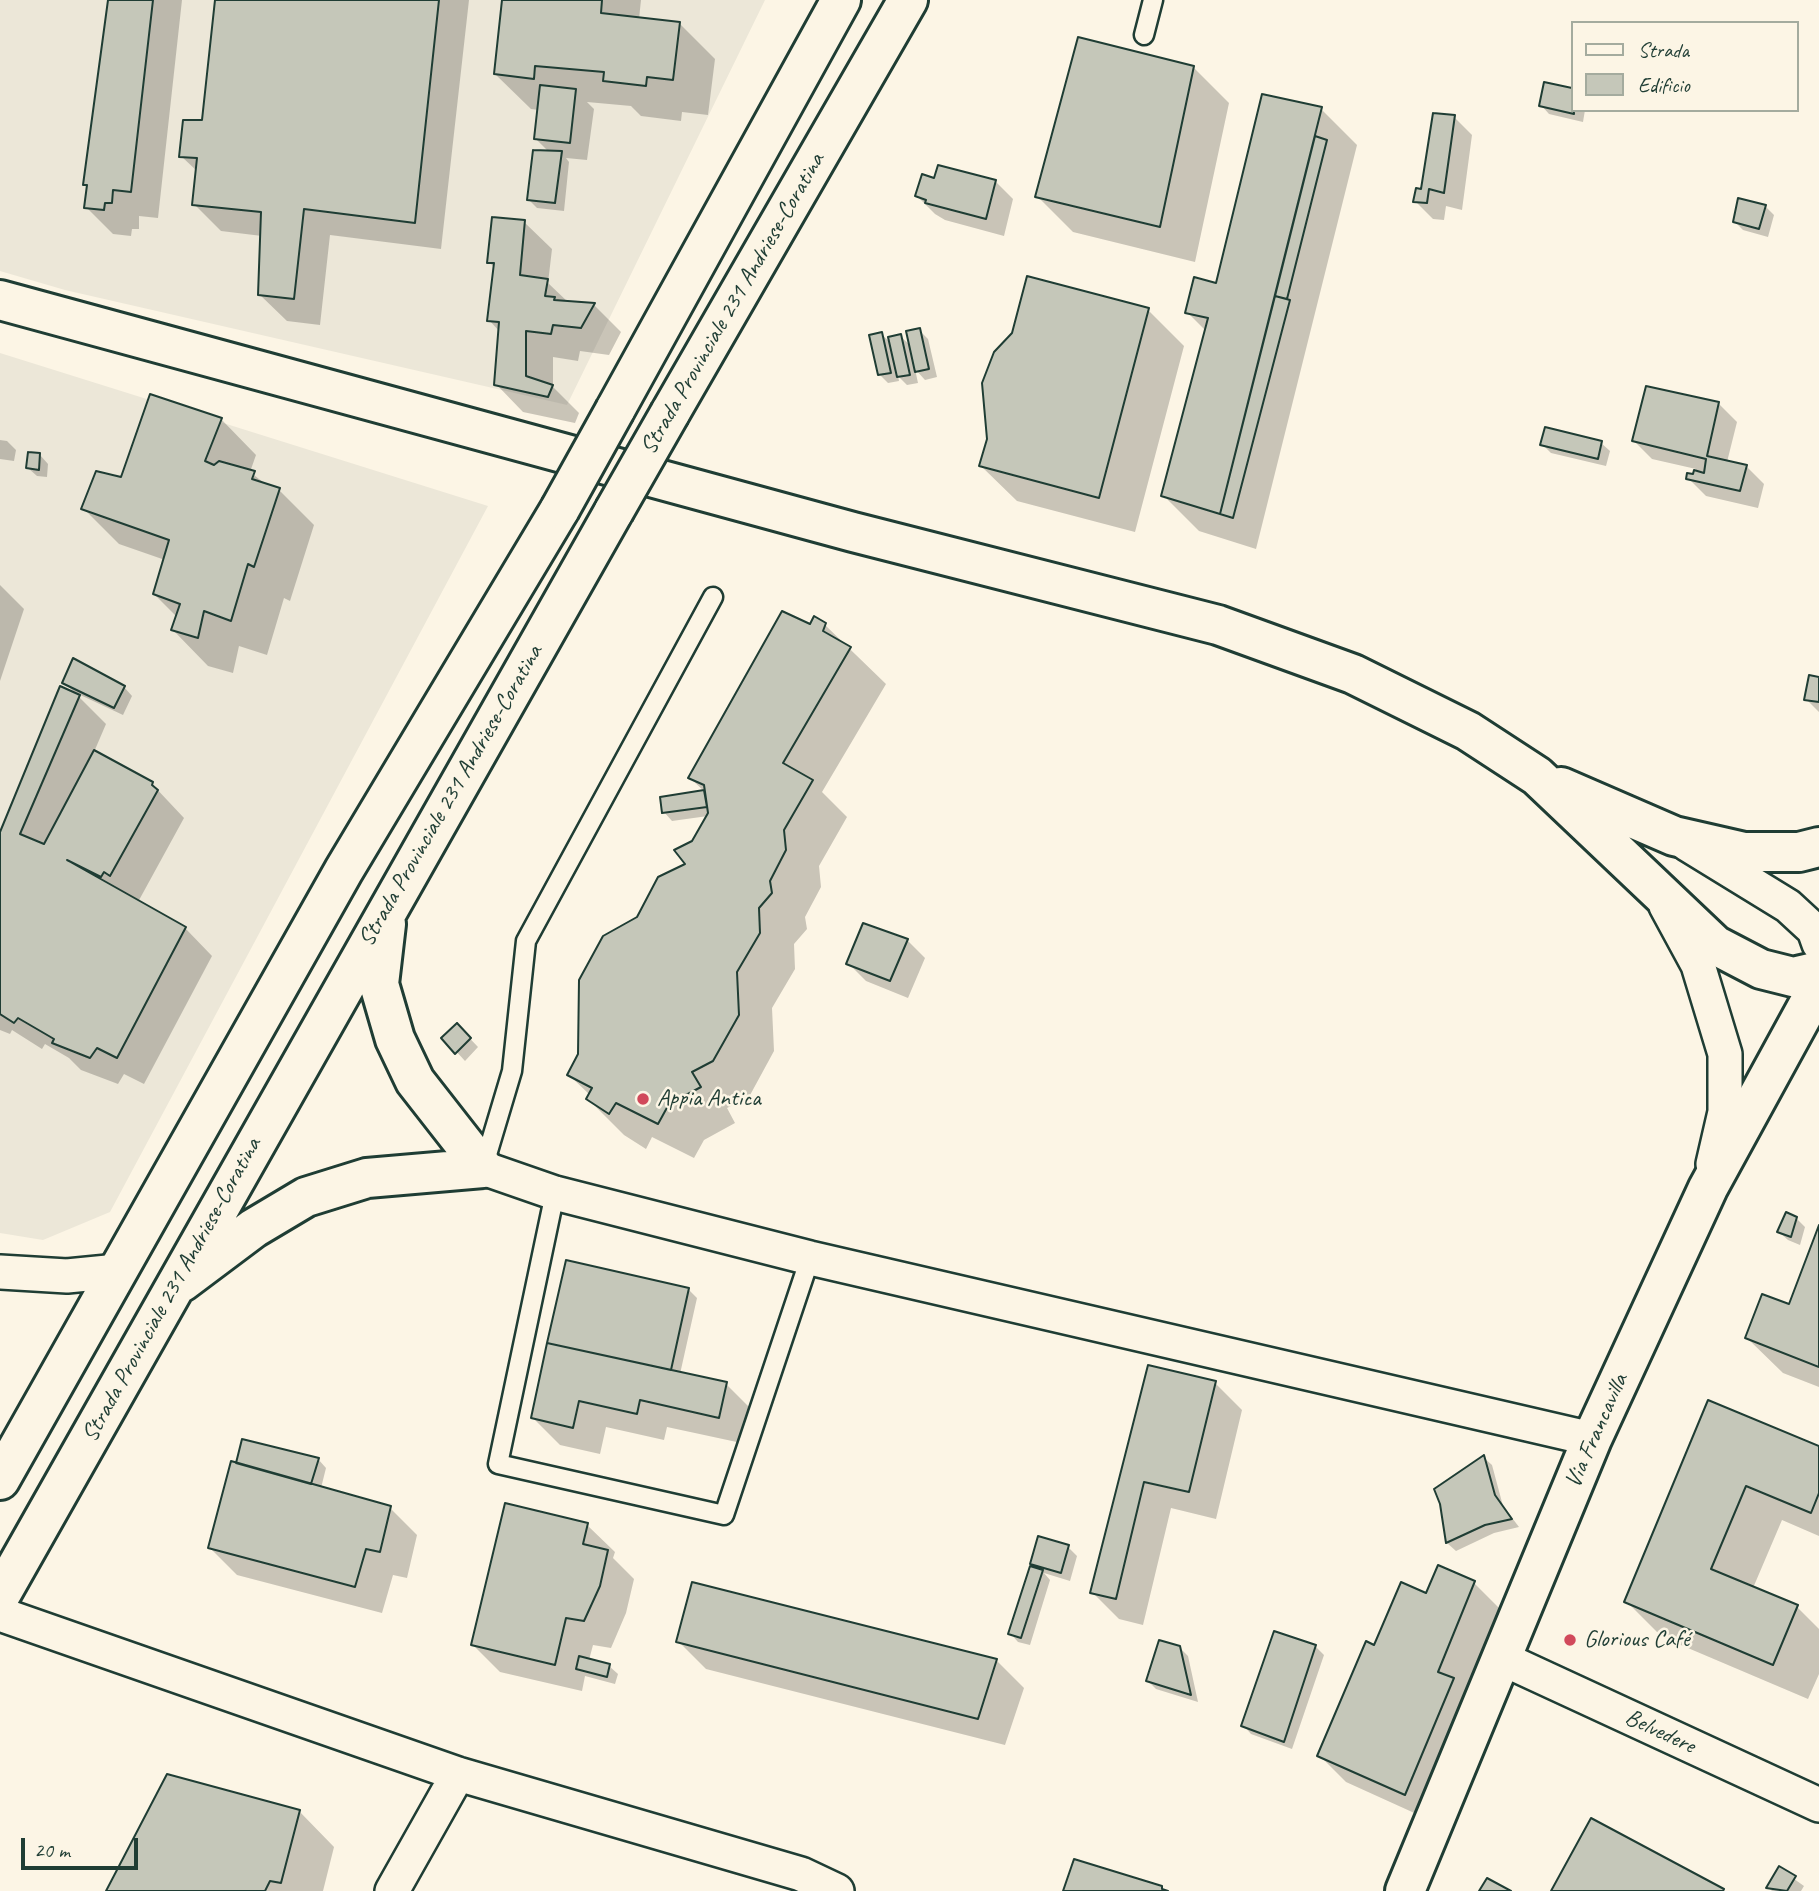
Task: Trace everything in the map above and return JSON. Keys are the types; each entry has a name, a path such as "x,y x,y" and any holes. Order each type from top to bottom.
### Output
{"main road":[{"path":"779,110 822,0"},
{"name":"Strada Provinciale 231 Andriese-Coratina","path":"0,1480 344,870 560,509 841,0"},
{"name":"Strada Provinciale 231 Andriese-Coratina","path":"0,1596 387,908 908,0"},
{"path":"0,300 826,524 1218,625 1353,674 1468,731 1537,776 1674,835 1744,852 1799,852 1819,847"},
{"path":"1537,776 1715,945 1760,969 1793,977 1819,971"},
{"path":"387,908 379,984 395,1040 415,1081 483,1168"},
{"name":"Via Francavilla","path":"1405,1891 1592,1439 1708,1188 1819,985"},
{"path":"170,1291 254,1228 306,1198 367,1178 483,1168"}],"street":[{"path":"1674,835 1788,906 1814,930 1819,944"},
{"path":"1656,888 1698,965 1725,1054 1725,1112 1708,1188"},
{"path":"483,1168 555,1193 810,1258 1592,1439"},
{"path":"0,1272 67,1276 118,1271"},
{"path":"0,1614 458,1774 801,1874 836,1891"},
{"name":"Belvedere","path":"1501,1658 1819,1805"},
{"path":"393,1891 458,1774"}],"lane":[{"path":"1144,35 1153,0"},
{"path":"483,1168 512,1071 526,941 713,597"},
{"path":"555,1193 498,1464 724,1515 810,1258"}],"shaded area":[{"path":"0,0 765,0 567,405 65,290 0,271"},
{"path":"0,353 488,506 110,1212 43,1240 0,1233"}],"building":[{"path":"108,0 153,0 131,192 113,190 112,203 105,203 104,210 84,208 87,185 83,185"},
{"path":"215,0 439,0 415,223 304,209 294,299 258,295 261,212 192,205 197,158 179,157 183,120 202,120"},
{"path":"502,0 602,0 601,13 680,22 673,80 647,77 646,86 603,81 604,72 535,66 534,79 494,74"},
{"path":"1078,37 1194,66 1160,227 1035,197"},
{"path":"1544,82 1570,88 1570,112 1574,114 1539,106"},
{"path":"540,85 576,89 570,143 534,139"},
{"path":"1262,94 1322,107 1220,514 1161,496 1208,318 1185,313 1194,277 1216,283"},
{"path":"1433,113 1455,115 1444,193 1429,189 1427,203 1413,202 1416,188 1421,189"},
{"path":"1315,136 1327,140 1287,299 1275,296"},
{"path":"533,150 562,151 555,203 527,200"},
{"path":"938,165 996,180 986,219 925,203 926,200 915,196 922,174 934,178"},
{"path":"1738,198 1766,205 1759,229 1733,222"},
{"path":"492,217 525,220 520,275 548,279 545,296 555,297 554,300 595,303 581,328 553,325 551,334 526,331 526,376 553,385 548,397 494,385 499,322 487,321 494,263 487,263"},
{"path":"1027,276 1149,308 1099,498 979,466 987,439 982,383 994,352 1012,333"},
{"path":"1275,296 1290,300 1233,518 1220,514"},
{"path":"920,328 929,369 915,372 906,331"},
{"path":"882,332 891,373 878,375 869,335"},
{"path":"901,334 910,375 897,377 888,337"},
{"path":"1646,386 1719,402 1707,456 1747,465 1740,491 1686,479 1687,473 1693,474 1694,470 1704,473 1706,459 1632,441"},
{"path":"150,394 222,418 205,461 214,465 219,461 255,471 252,479 280,488 254,567 248,564 231,621 204,611 198,638 171,630 180,604 153,594 169,540 81,509 96,471 121,477"},
{"path":"1545,427 1602,441 1598,459 1540,445"},
{"path":"28,452 40,453 39,470 26,468"},
{"path":"782,611 810,624 814,616 826,623 823,631 851,647 783,763 813,780 784,830 786,850 770,881 772,893 759,908 760,933 737,972 739,1015 713,1061 692,1072 701,1087 669,1104 658,1124 616,1103 609,1114 586,1099 592,1088 567,1075 578,1054 579,980 603,936 637,917 658,877 685,864 674,850 692,841 708,813 704,785 688,778"},
{"path":"73,658 125,686 114,708 62,683"},
{"path":"1809,675 1819,677 1819,702 1804,700"},
{"path":"60,686 80,695 20,834 44,844 94,750 153,782 152,785 158,790 110,876 104,872 101,877 67,860 186,927 117,1058 97,1048 90,1058 52,1043 54,1039 18,1018 14,1023 0,1014 0,832"},
{"path":"704,790 707,807 662,813 660,797"},
{"path":"863,923 908,939 890,981 846,964"},
{"path":"457,1023 471,1038 455,1054 441,1038"},
{"path":"1786,1212 1797,1217 1791,1237 1777,1232"},
{"path":"1819,1225 1819,1367 1745,1338 1762,1294 1789,1304"},
{"path":"566,1260 689,1288 671,1370 547,1343"},
{"path":"547,1343 727,1382 719,1418 640,1400 637,1414 579,1401 573,1428 531,1418"},
{"path":"1148,1365 1216,1381 1189,1492 1144,1482 1116,1599 1090,1593"},
{"path":"1708,1400 1819,1446 1819,1493 1811,1513 1746,1486 1711,1569 1798,1605 1773,1665 1624,1602"},
{"path":"242,1439 319,1458 311,1484 236,1463"},
{"path":"1484,1455 1495,1495 1512,1519 1485,1525 1446,1543 1440,1504 1434,1489"},
{"path":"231,1461 391,1506 380,1552 366,1549 355,1587 208,1548"},
{"path":"505,1503 588,1523 583,1544 608,1550 600,1586 584,1621 566,1618 555,1665 471,1645"},
{"path":"1038,1536 1069,1545 1061,1573 1030,1564"},
{"path":"1438,1565 1475,1581 1438,1672 1454,1678 1405,1795 1317,1756 1366,1641 1374,1645 1401,1582 1426,1593"},
{"path":"1030,1566 1043,1570 1021,1638 1008,1634"},
{"path":"692,1582 997,1659 978,1719 676,1642"},
{"path":"1274,1631 1316,1645 1284,1742 1241,1726"},
{"path":"1159,1640 1180,1646 1191,1695 1146,1681"},
{"path":"579,1656 610,1664 607,1677 576,1669"},
{"path":"167,1774 300,1810 281,1883 270,1881 265,1891 106,1891"},
{"path":"1591,1818 1724,1889 1723,1891 1551,1891"},
{"path":"1074,1859 1162,1886 1162,1889 1168,1891 1063,1891"},
{"path":"1779,1866 1796,1876 1787,1891 1766,1888"},
{"path":"1487,1878 1511,1891 1479,1891"}],"place":[{"name":"Appia Antica","path":"643,1099"},
{"name":"Glorious Café","path":"1570,1640"}]}
